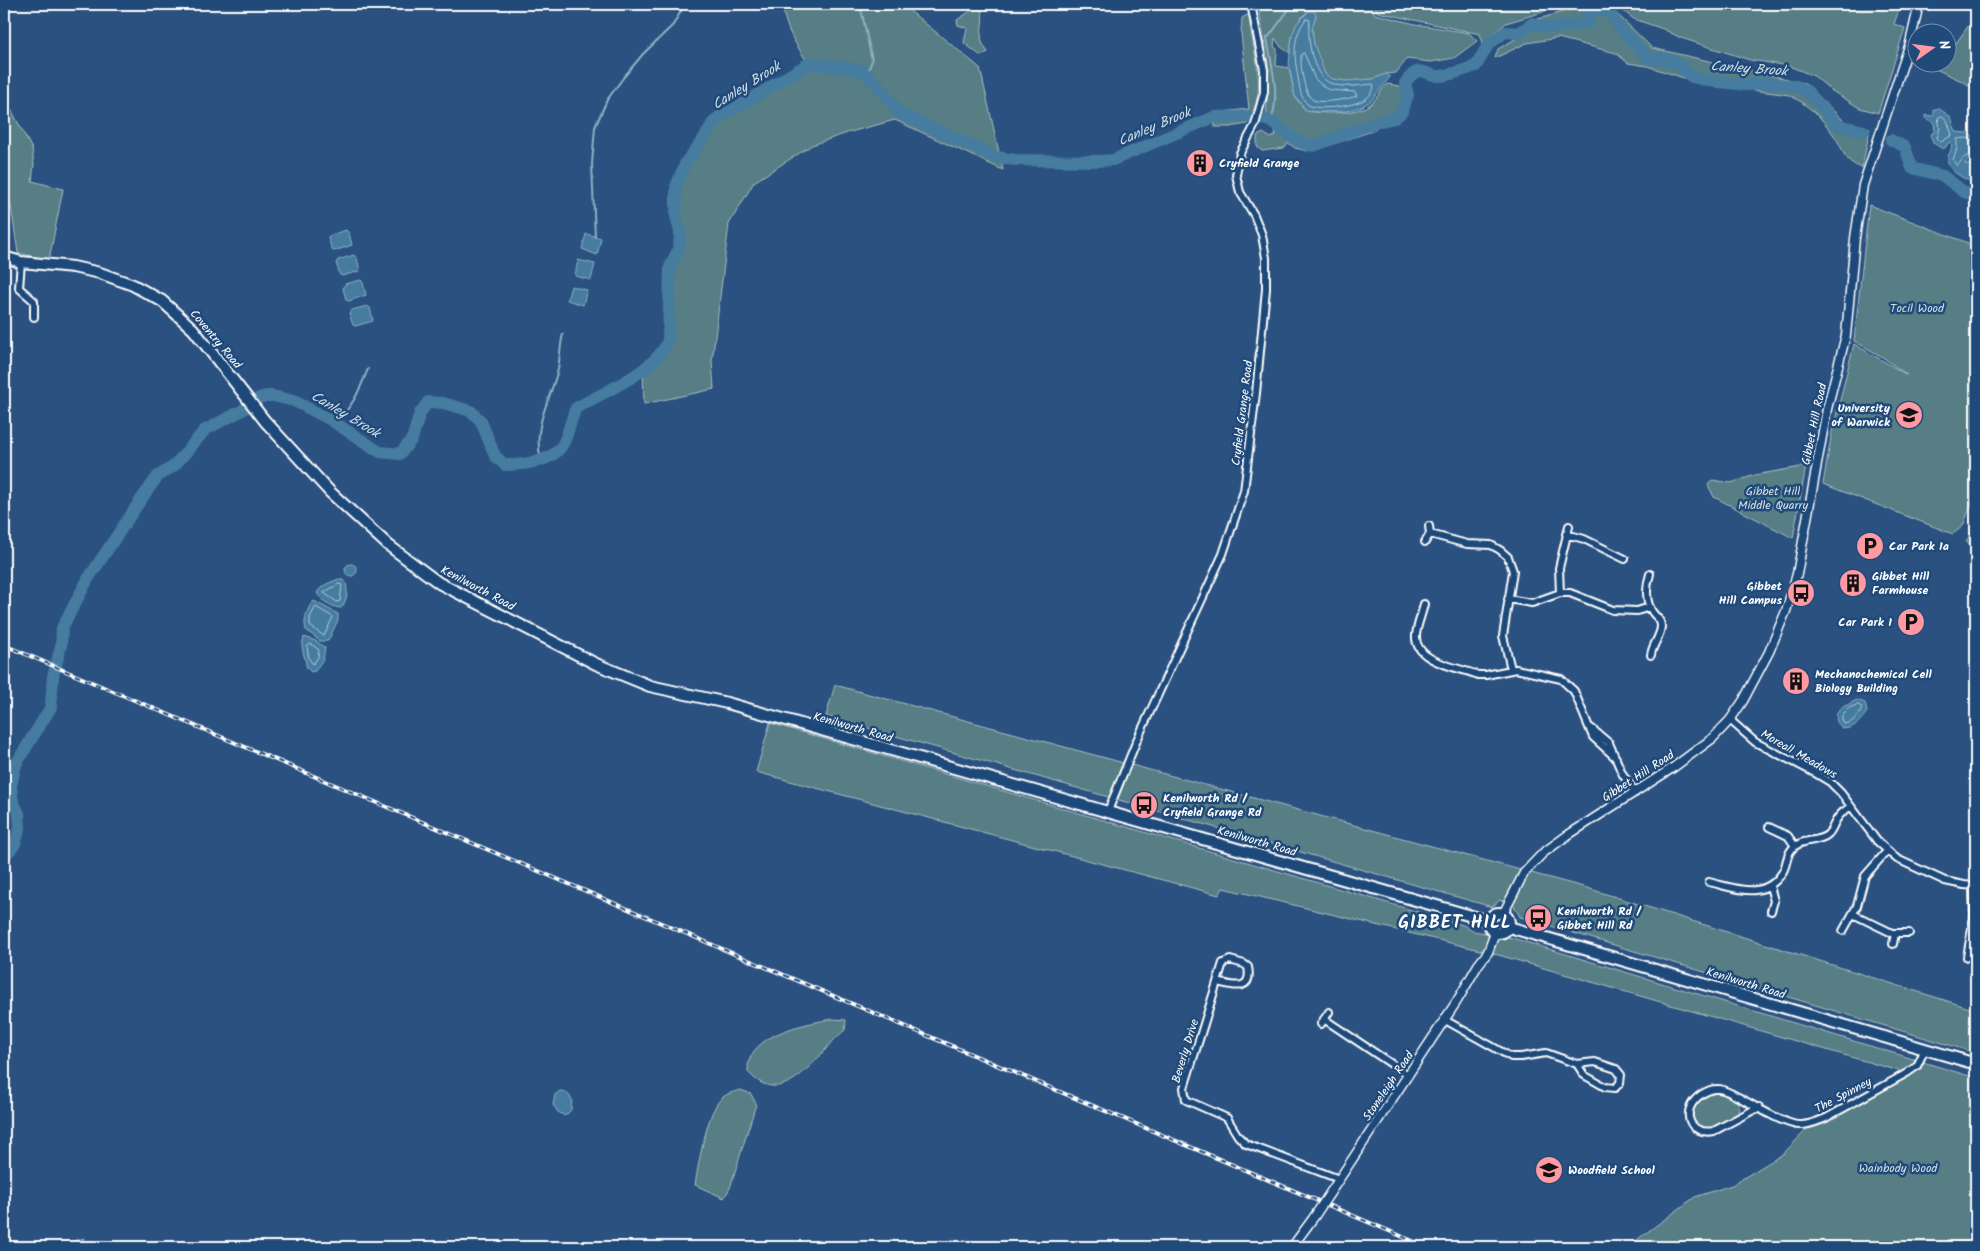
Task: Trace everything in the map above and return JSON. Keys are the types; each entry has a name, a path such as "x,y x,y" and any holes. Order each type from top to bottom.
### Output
{"main road":[{"name":"Coventry Road","path":"4,257 21,262 73,267 100,273 122,280 157,298 193,329 276,432"},
{"name":"Kenilworth Road","path":"276,432 330,492 388,545 439,583 596,664 650,686 727,703 1489,921"},
{"path":"1503,914 1509,920 1509,927 1503,933 1496,933 1490,928 1489,921 1494,915 1503,914"},
{"name":"Kenilworth Road","path":"1509,927 1976,1064"}],"street":[{"name":"Cryfield Grange Road","path":"1108,811 1137,740 1223,554 1244,491 1266,303 1266,270 1262,235 1254,215 1240,192 1236,171 1240,153 1255,125 1260,111 1264,92 1265,79 1251,4"},
{"name":"Gibbet Hill Road","path":"1503,914 1524,872 1538,858 1568,835 1635,793 1696,752 1713,738 1730,720 1743,701 1769,652 1786,611 1797,574 1827,409 1846,335 1855,238 1863,185 1910,42 1919,4"},
{"path":"21,262 18,286 20,290 34,301 34,317"},
{"path":"1425,542 1430,534 1429,526"},
{"path":"1560,593 1558,583 1559,568 1568,526"},
{"path":"1430,534 1467,544 1486,544 1500,550 1508,557 1512,567 1503,636 1511,669"},
{"path":"1566,534 1584,539 1625,559"},
{"path":"1650,574 1647,585 1650,607 1659,619 1661,626 1652,646 1651,655"},
{"path":"1508,599 1535,603 1560,593 1573,593 1613,610 1637,611 1650,607"},
{"path":"1424,604 1416,636 1418,646 1424,655 1478,675 1511,669 1554,676 1567,684 1579,700 1588,725 1597,742 1616,758 1622,773 1635,793"},
{"name":"Moreall Meadows","path":"1730,720 1755,742 1830,782 1865,826 1887,851 1897,859 1938,879 1954,884 1975,886"},
{"path":"1709,882 1751,892 1770,886 1782,873 1789,853 1795,846 1826,836 1840,815 1851,806"},
{"path":"1769,827 1788,836 1795,846"},
{"path":"1843,932 1854,914 1859,901 1863,880 1887,851"},
{"path":"1726,886 1727,878"},
{"path":"1770,886 1774,901 1772,911"},
{"path":"1967,956 1974,916 1975,886"},
{"path":"1854,914 1895,934 1909,933"},
{"name":"Stoneleigh Road","path":"1292,1247 1445,1020 1478,965 1488,952 1496,933"},
{"path":"1893,944 1895,934"},
{"path":"1968,947 1976,948"},
{"name":"Beverly Drive","path":"1218,982 1236,987 1242,986 1246,982 1249,972 1248,967 1233,960 1225,961 1218,982 1184,1088 1186,1100 1227,1118 1238,1136 1246,1144 1339,1179"},
{"path":"1329,1012 1323,1022 1408,1075"},
{"path":"1445,1020 1511,1057 1546,1053 1577,1064 1591,1061 1616,1069 1621,1075 1620,1083 1615,1088 1605,1087 1584,1075 1577,1064"},
{"name":"The Spinney","path":"1759,1107 1714,1132 1708,1133 1696,1129 1689,1118 1688,1111 1692,1102 1714,1088 1724,1090 1759,1107 1789,1123 1800,1126 1812,1124 1907,1074 1917,1066 1925,1049"}],"green space":[{"path":"782,4 901,4 905,7 980,68 1003,170 895,120 812,145 754,182 729,224 712,361 714,389 644,404 643,369 661,353 668,340 670,267 679,247 680,232 676,216 676,186 686,162 705,137 712,124 719,117 808,63 788,29"},
{"path":"1268,4 1371,4 1375,14 1415,24 1469,33 1477,41 1454,58 1431,62 1407,59 1396,73 1386,74 1373,79 1346,81 1332,79 1325,74 1320,64 1312,29 1316,15 1314,11 1309,11 1297,24 1290,53 1281,47 1275,38 1274,46 1277,49 1276,66 1289,68 1295,97 1306,111 1331,113 1358,110 1372,103 1387,84 1400,86 1404,95 1398,110 1392,114 1387,123 1372,131 1307,151 1295,148 1288,143 1284,148 1262,151 1257,147 1257,136 1263,133 1271,138 1276,135 1273,126 1264,123 1266,118 1269,69 1259,10"},
{"path":"1374,4 1559,4 1551,6 1543,12 1506,23 1483,43 1480,34 1377,12"},
{"path":"1601,4 1613,10 1652,48 1805,83 1845,122 1870,129 1862,168 1850,162 1833,134 1819,117 1789,95 1699,83 1647,66 1628,63 1616,53 1558,38 1527,43 1495,58 1498,49 1529,31 1531,21 1584,6"},
{"path":"1619,4 1901,4 1894,24 1905,28 1878,113 1860,108 1832,91 1814,76 1789,66 1750,60 1681,38 1663,29 1634,19 1622,10"},
{"path":"975,8 982,10 981,37 988,52 981,56 964,43 967,28 958,25 957,20"},
{"path":"1249,14 1258,69 1256,103 1247,124 1215,127 1214,117 1221,112 1249,109 1241,33 1242,18"},
{"path":"1974,18 1976,19 1976,91 1964,82 1942,72 1958,72 1958,40"},
{"path":"4,79 8,81 5,98 32,149 34,164 32,181 63,189 49,260 18,253 11,206 4,178"},
{"name":"Tocil Wood","path":"1869,205 1976,246 1976,492 1963,526 1953,534 1823,484 1832,432 1854,344 1907,375 1881,356 1854,341"},
{"name":"Gibbet Hill Middle Quarry","path":"1806,466 1793,538 1714,497 1708,485 1712,480 1731,483 1755,475"},
{"path":"1976,523 1976,549 1966,542"},
{"path":"835,685 1587,888 1976,1010 1976,1053 1520,917 1513,904 1500,900 1492,907 826,716"},
{"name":"Wainbody Wood","path":"770,723 1463,925 1473,931 1509,937 1976,1078 1976,1247 1627,1247 1695,1197 1732,1185 1783,1154 1812,1124 1906,1073 1488,952 1223,888 1219,895 756,772"},
{"path":"833,1019 846,1020 845,1030 801,1075 788,1083 775,1086 762,1083 748,1072 749,1061 754,1051 773,1036 798,1026"},
{"path":"741,1090 751,1094 756,1104 730,1188 724,1198 695,1185 707,1128 715,1107 724,1096"},
{"path":"1715,1091 1722,1092 1738,1102 1738,1114 1710,1130 1700,1128 1693,1119 1692,1108 1698,1100"},
{"path":"84,1238 80,1247 55,1247"}],"water":[{"path":"1309,11 1314,11 1316,15 1312,29 1314,44 1325,74 1332,79 1346,81 1373,79 1386,74 1390,77 1371,101 1361,107 1346,111 1318,112 1306,110 1295,96 1289,66 1292,35 1297,23"},
{"path":"1938,108 1951,117 1956,132 1968,133 1976,140 1976,167 1969,160 1964,164 1972,165 1976,176 1976,184 1957,174 1950,167 1948,158 1951,142 1943,149 1933,143 1931,137 1932,133 1935,132 1934,123 1925,118 1925,115 1934,115 1934,110"},
{"path":"346,230 349,233 352,245 332,250 328,238 331,235"},
{"path":"586,234 601,238 597,255 582,249"},
{"path":"354,255 357,258 360,271 340,275 336,263 338,260"},
{"path":"578,260 595,264 591,280 575,276"},
{"path":"361,280 366,295 349,301 346,300 343,288 345,284"},
{"path":"571,286 587,290 583,305 567,300"},
{"path":"367,306 370,308 373,321 353,325 349,313 352,310"},
{"path":"349,564 353,564 357,570 353,576 349,576 345,572 345,568"},
{"path":"339,579 345,581 347,588 346,599 341,608 327,603 317,593 324,586"},
{"path":"314,601 338,614 338,620 328,641 320,641 306,630 306,614"},
{"path":"304,637 316,641 325,648 323,659 315,671 311,672 307,668 302,647"},
{"path":"1857,700 1865,703 1867,712 1850,728 1842,728 1837,722 1836,715 1841,708"},
{"path":"560,1091 566,1092 572,1099 571,1110 565,1116 558,1112 553,1105 555,1095"}],"waterway":[{"path":"595,237 592,164 595,127 607,100 623,78 643,54 673,25 685,4"},
{"path":"860,4 872,60 867,75"},
{"path":"1266,120 1272,118 1275,98 1274,78 1267,38 1293,4"},
{"name":"Canley Brook","path":"4,857 15,844 20,828 19,813 13,802 11,786 16,764 51,707 53,676 61,646 62,628 88,579 158,476 174,466 205,430 241,411 259,398 266,396 294,401 329,419 380,452 400,454 412,439 420,413 428,402 443,403 471,411 481,421 495,456 505,465 539,461 554,454 564,442 576,408 641,371 662,351 668,340 670,267 679,247 680,232 676,216 676,186 686,162 705,137 712,124 719,117 809,63 861,70 879,86 899,113 996,157 1015,160 1113,160 1214,117 1233,116 1266,120 1272,122 1299,142 1314,146 1377,122 1395,118 1402,112 1408,95 1405,83 1416,72 1421,71 1439,76 1476,66 1488,45 1505,32 1519,33 1533,23 1546,27 1588,23 1589,17 1586,10 1601,9 1610,14 1624,33 1650,59 1665,59 1675,62 1692,77 1709,81 1747,85 1767,83 1796,86 1807,91 1838,125 1864,131"},
{"name":"Canley Brook","path":"1891,140 1905,147 1912,168 1943,176 1964,192 1976,197"},
{"path":"1972,274 1976,260"},
{"path":"541,460 539,447 540,425 555,381 563,334"},
{"path":"334,422 351,405 368,369"}],"railway":[{"path":"4,645 1427,1247"}],"place":[{"name":"Cryfield Grange","path":"1200,163"},
{"name":"University of Warwick","path":"1909,415"},
{"name":"Car Park 1a","path":"1870,546"},
{"name":"Gibbet Hill Farmhouse","path":"1853,583"},
{"name":"Gibbet Hill Campus","path":"1801,593"},
{"name":"Car Park 1","path":"1911,622"},
{"name":"Mechanochemical Cell Biology Building","path":"1796,681"},
{"name":"Kenilworth Rd / Cryfield Grange Rd","path":"1144,805"},
{"name":"Kenilworth Rd / Gibbet Hill Rd","path":"1538,918"},
{"name":"Woodfield School","path":"1549,1170"}],"district":[{"name":"GIBBET HILL","path":"1455,922"}]}
